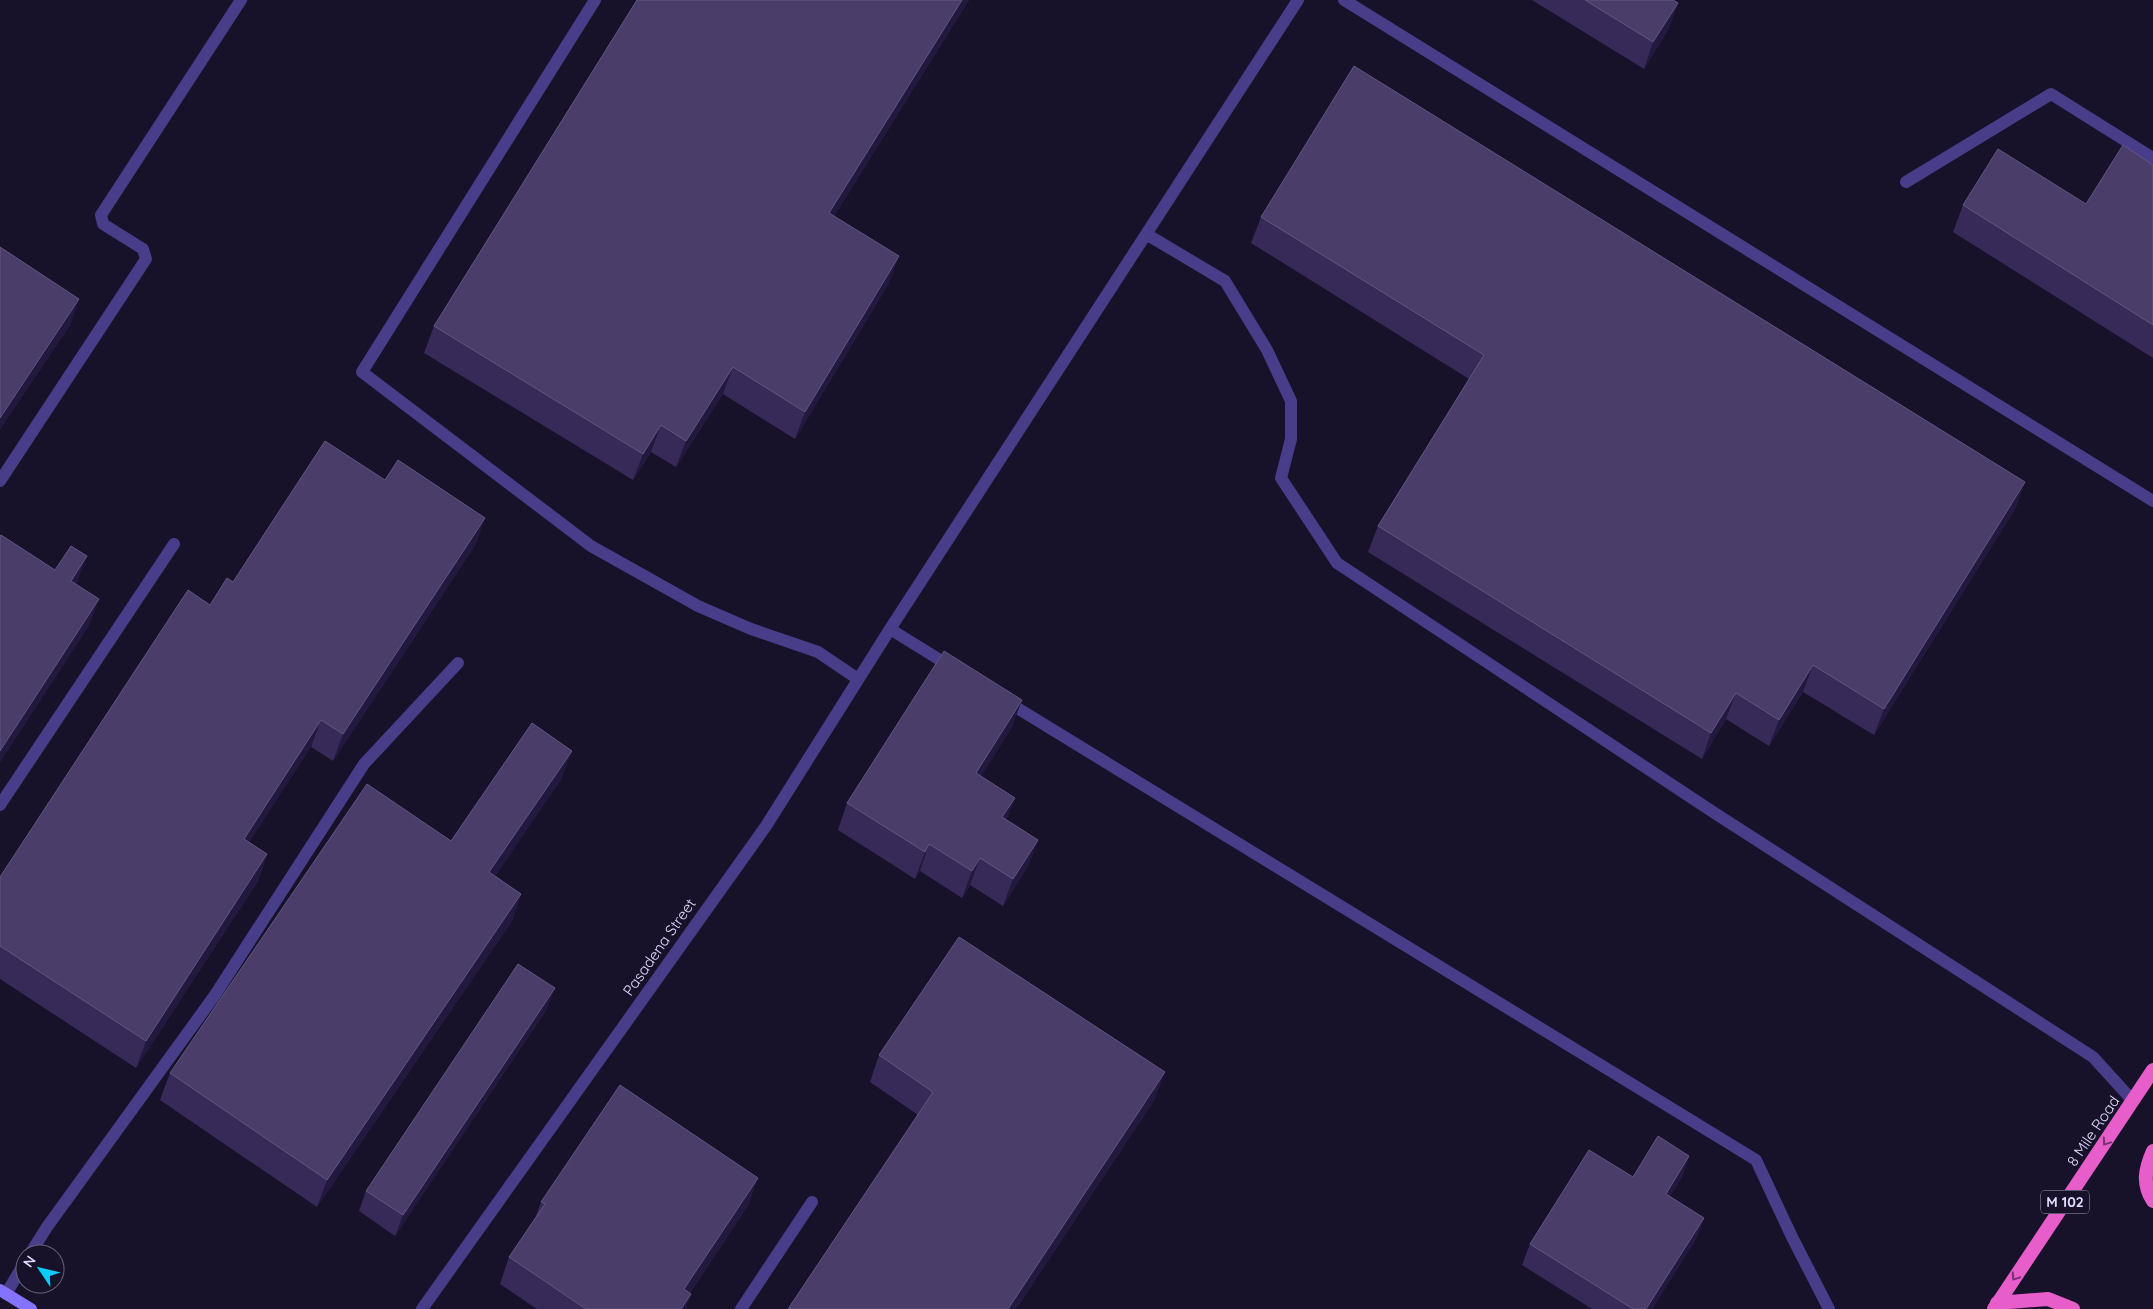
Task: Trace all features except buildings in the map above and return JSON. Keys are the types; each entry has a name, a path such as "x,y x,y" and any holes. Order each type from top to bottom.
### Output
{"highway":[{"name":"8 Mile Road","path":"1995,1306 2153,1070"},
{"path":"2153,1151 2146,1170 2145,1184 2153,1201"},
{"path":"1995,1306 2048,1299 2073,1309"}],"main road":[{"path":"3,1292 31,1309"}],"lane":[{"path":"0,481 146,259 143,249 103,224 100,215 241,0"},
{"path":"595,0 362,372 591,546 698,606 751,629 818,652 858,679"},
{"name":"Pasadena Street","path":"422,1309 766,826 890,628 1298,0"},
{"path":"1344,0 2153,501"},
{"path":"1906,182 2051,94 2153,158"},
{"path":"1146,234 1225,281 1267,350 1291,401 1291,439 1281,478 1337,564 1713,812 2093,1058 2133,1101"},
{"path":"0,805 174,544"},
{"path":"890,628 967,677"},
{"path":"36,1244 46,1227 215,995 364,764 458,663"},
{"path":"992,692 1756,1160 1792,1238 1829,1309"},
{"path":"741,1309 812,1202"},
{"path":"3,1292 15,1276"}]}
